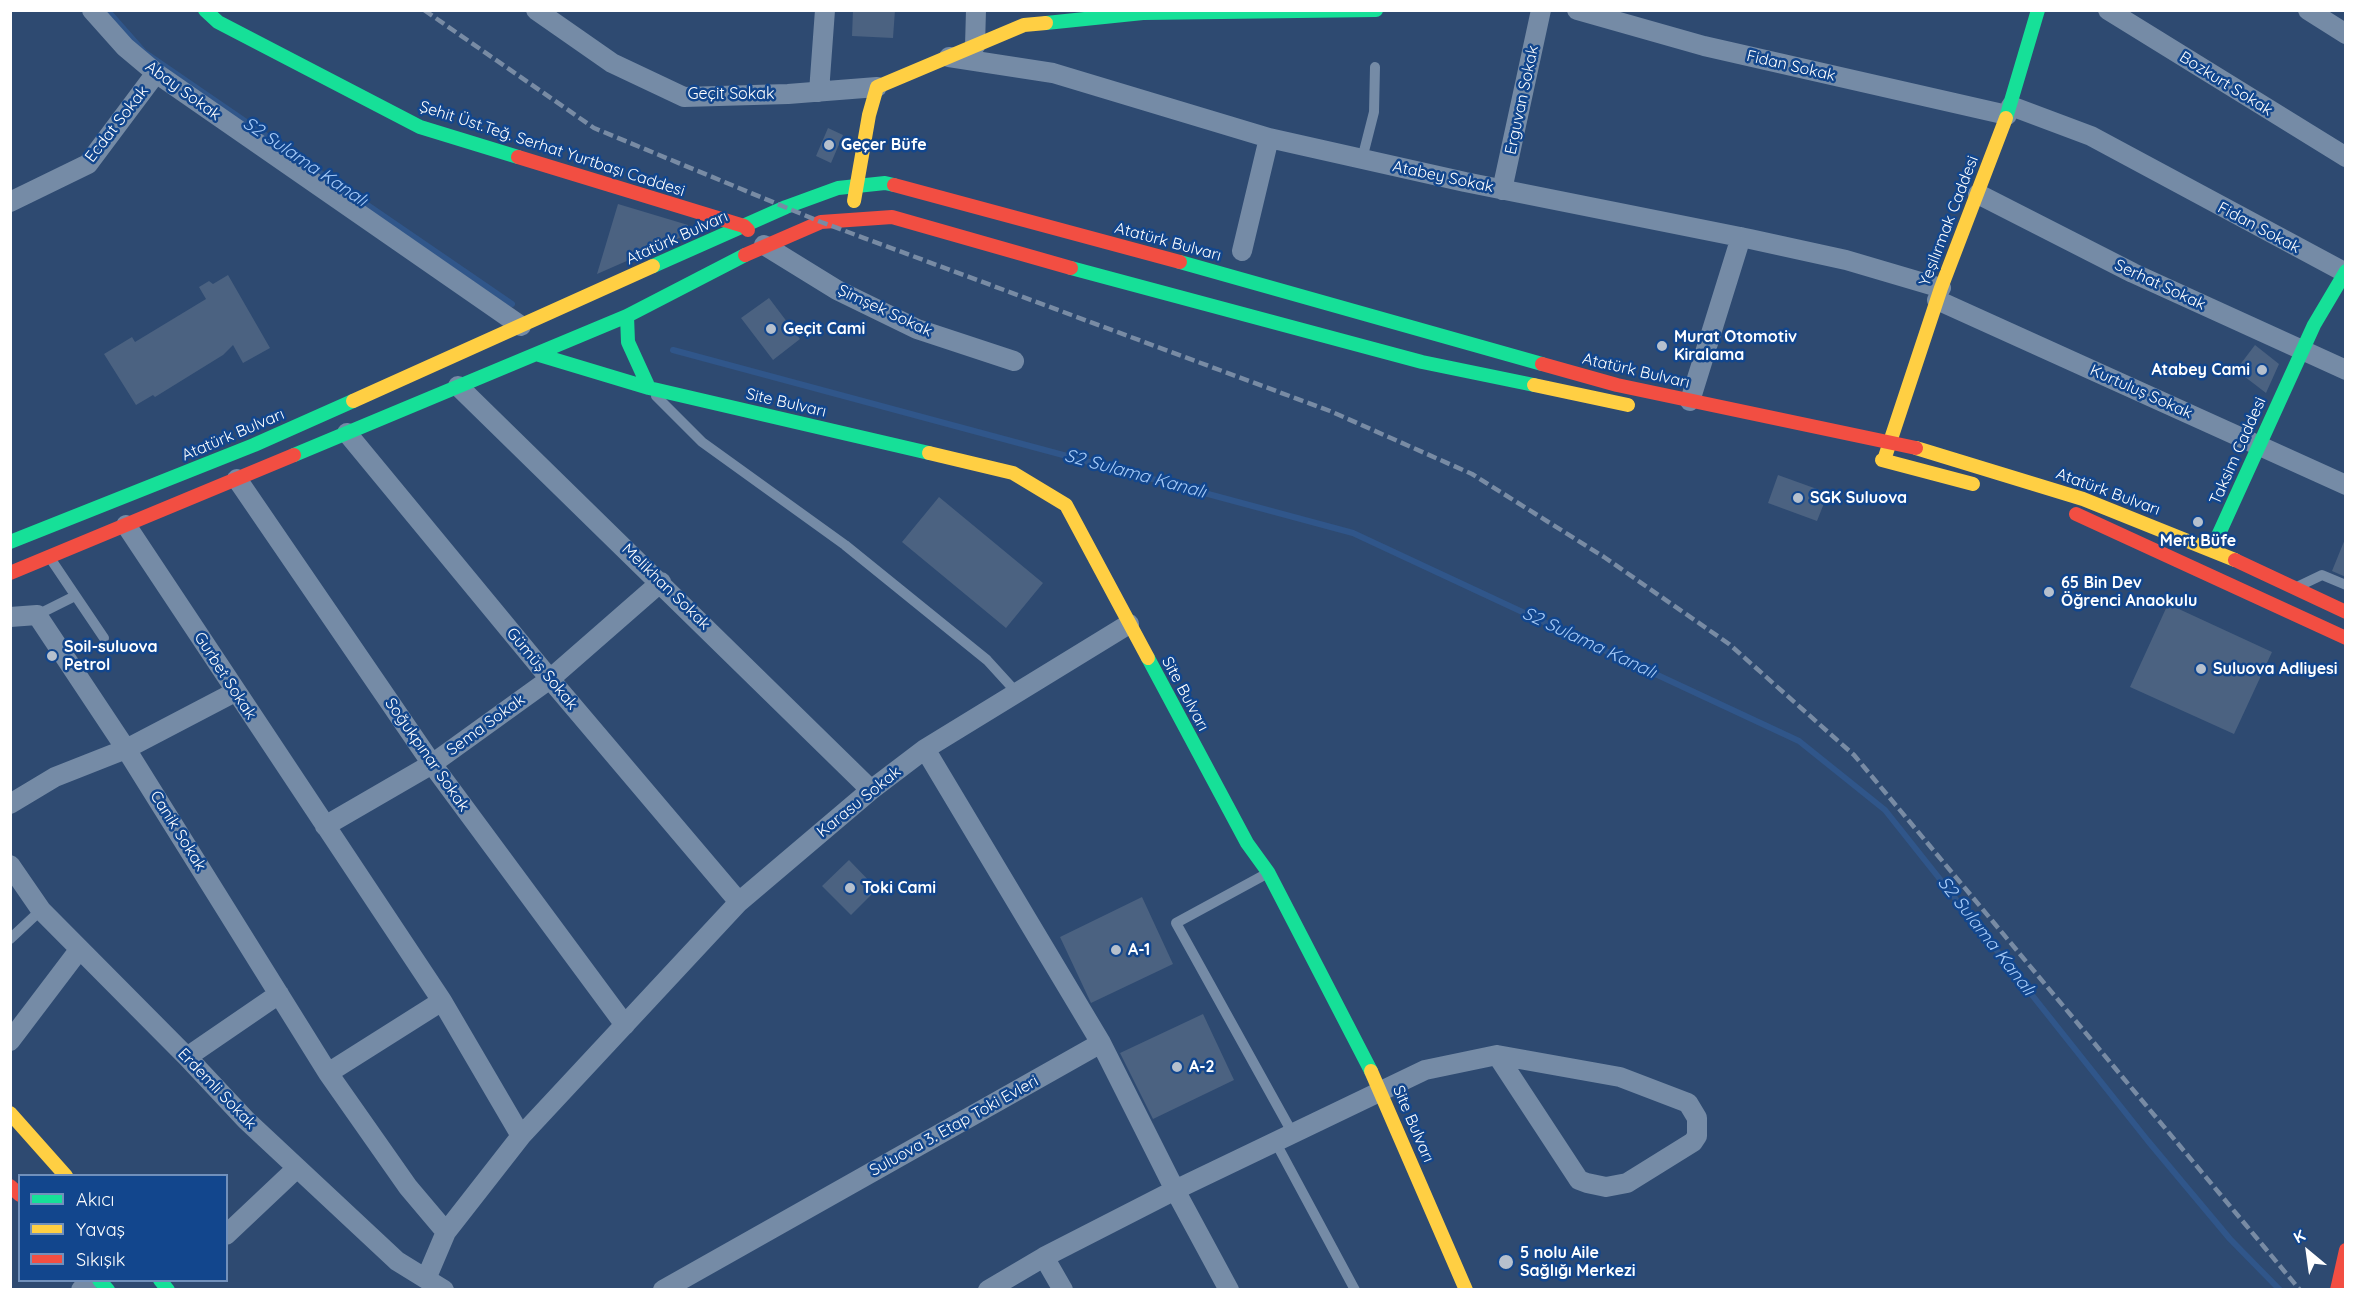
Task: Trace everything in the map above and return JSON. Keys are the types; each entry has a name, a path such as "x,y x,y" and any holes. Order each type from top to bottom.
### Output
{"main road":[{"name":"Şehit Üst.Teğ. Serhat Yurtbaşı Caddesi","path":"205,10 218,22 420,126 744,226 764,245"},
{"path":"10,573 627,316 764,245 821,222 854,202 869,115 878,87 1024,25 1065,16 1172,12 1376,10"},
{"name":"Yeşilırmak Caddesi","path":"1989,489 1878,459 1888,442 1939,294 2009,111 2038,10"},
{"name":"Atatürk Bulvarı","path":"10,542 254,445 744,226 838,188 885,183 1617,385 1925,450 2083,499 2212,549 2346,612"},
{"path":"821,222 892,217 997,248 1422,362 1641,408"},
{"name":"Taksim Caddesi","path":"2212,549 2303,349 2345,272"},
{"path":"627,316 628,342 649,388"},
{"name":"Site Bulvarı","path":"536,354 649,388 1013,473 1066,505 1247,843 1268,872 1382,1090 1466,1290"},
{"name":"Atatürk Bulvarı","path":"2066,511 2346,638"},
{"path":"10,1113 64,1174"},
{"path":"2337,1290 2346,1250"}],"street":[{"name":"Abay Sokak","path":"92,10 125,46 156,73 521,326"},
{"name":"Geçit Sokak","path":"536,10 612,63 684,96 819,92 878,87"},
{"path":"819,92 825,10"},
{"path":"975,46 976,10"},
{"name":"Erguvan Sokak","path":"1502,190 1541,10"},
{"name":"Fidan Sokak","path":"1577,10 1704,46 2009,111 2091,136 2345,272"},
{"name":"Bozkurt Sokak","path":"2108,10 2346,157"},
{"path":"2308,10 2346,34"},
{"name":"Atabey Sokak","path":"948,57 1053,73 1269,138 1502,190 1846,260 1939,294"},
{"name":"Ecdat Sokak","path":"10,202 88,164 156,73"},
{"path":"1242,251 1269,138"},
{"name":"Serhat Sokak","path":"1978,194 2133,273 2346,370"},
{"path":"1689,401 1741,237"},
{"name":"Şimşek Sokak","path":"764,245 837,290 917,328 1014,361"},
{"name":"Kurtuluş Sokak","path":"1939,294 2346,486"},
{"name":"Melikhan Sokak","path":"458,386 662,582 871,790"},
{"name":"Gümüş Sokak","path":"347,433 550,679 739,902"},
{"name":"Soğukpınar Sokak","path":"237,479 432,764 625,1025"},
{"name":"Gurbet Sokak","path":"126,525 235,693 442,1001 521,1136"},
{"name":"Sema Sokak","path":"325,826 432,764 550,679 662,582"},
{"path":"10,617 37,615"},
{"name":"Canik Sokak","path":"37,615 126,748 328,1073 408,1187 446,1232"},
{"name":"Karasu Sokak","path":"426,1279 446,1232 521,1136 739,902 871,790 926,749 1129,624"},
{"path":"10,804 55,777 126,748 235,693"},
{"path":"926,749 1101,1042 1175,1190 1229,1290"},
{"name":"Erdemli Sokak","path":"10,866 41,910 246,1120 398,1261 444,1290"},
{"path":"10,1041 79,950"},
{"path":"187,1057 279,994"},
{"path":"328,1073 442,1001"},
{"name":"Suluova 3. Etap Toki Evleri","path":"663,1290 1101,1042"},
{"path":"988,1290 1044,1257 1175,1190 1425,1070 1497,1055 1620,1077 1688,1103 1697,1118 1697,1136 1693,1142 1627,1183 1606,1187 1587,1184 1579,1180 1497,1055"},
{"path":"228,1233 297,1168"},
{"path":"1044,1257 1063,1290"}],"lane":[{"path":"1362,159 1374,112 1375,67"},
{"path":"649,388 702,442 845,545 987,660 1018,694"},
{"path":"50,557 104,638"},
{"path":"2295,588 2322,575 2346,585"},
{"path":"37,615 75,596"},
{"path":"1268,872 1176,923 1285,1138 1355,1290"},
{"path":"10,939 41,910"}],"building":[{"path":"853,10 895,10 893,38 852,36"},
{"name":"Geçer Büfe","path":"828,128 843,135 831,163 816,156"},
{"path":"618,204 688,225 686,235 597,274"},
{"path":"228,275 270,348 243,363 233,345 223,355 155,397 153,395 136,405 104,354 132,337 135,342 206,299 199,287 209,281 213,284"},
{"name":"Geçit Cami","path":"769,298 800,339 773,360 741,318"},
{"name":"Atabey Cami","path":"2255,345 2279,364 2266,393 2236,370"},
{"name":"SGK Suluova","path":"1778,475 1828,493 1817,521 1768,503"},
{"path":"939,497 1043,583 1006,628 902,542"},
{"path":"2346,539 2346,577 2332,571"},
{"name":"Suluova Adliyesi","path":"2168,604 2272,652 2234,734 2130,687"},
{"name":"Toki Cami","path":"849,860 877,889 851,915 822,886"},
{"name":"A-1","path":"1142,897 1173,964 1091,1003 1060,937"},
{"name":"A-2","path":"1203,1014 1234,1080 1153,1119 1120,1053"}],"waterway":[{"name":"S2 Sulama Kanalı","path":"107,10 144,52 512,304"},
{"name":"S2 Sulama Kanalı","path":"673,350 1353,533 1799,741 1885,810 2148,1141 2230,1239 2280,1290"}],"railway":[{"path":"424,10 594,128 821,222 1330,411 1472,474 1604,557 1729,644 1854,755 2300,1290"}],"traffic: fast":[{"path":"205,10 218,22 420,127 518,157"},
{"path":"1046,23 1143,13 1376,10"},
{"path":"2006,118 2038,10"},
{"path":"653,266 786,207 838,188 885,183 894,185"},
{"path":"294,455 627,316 745,255"},
{"path":"1180,262 1542,364"},
{"path":"1071,268 1422,362 1534,385"},
{"path":"2212,549 2314,325 2346,271"},
{"path":"627,316 628,342 649,388"},
{"path":"536,354 649,388 929,453"},
{"path":"10,542 254,445 353,401"},
{"path":"1148,658 1247,843 1268,872 1371,1071"},
{"path":"101,1282 108,1290"},
{"path":"162,1282 168,1290"}],"traffic: slow":[{"path":"854,201 869,115 877,87 1024,25 1046,23"},
{"path":"1884,460 1941,288 2006,118"},
{"path":"353,401 653,266"},
{"path":"1534,385 1628,405"},
{"path":"1916,448 2083,499 2235,560"},
{"path":"929,453 1013,473 1066,505 1148,658"},
{"path":"1882,460 1973,484"},
{"path":"1371,1071 1466,1290"},
{"path":"10,1113 64,1174"}],"traffic: jam":[{"path":"518,157 744,226 748,230"},
{"path":"894,185 1180,262"},
{"path":"745,255 821,222 892,217 1071,268"},
{"path":"1542,364 1617,385 1916,448"},
{"path":"10,573 294,455"},
{"path":"2076,514 2346,638"},
{"path":"2235,560 2346,612"},
{"path":"10,1186 18,1193"},
{"path":"2337,1290 2346,1250"}],"place":[{"name":"Geçer Büfe","path":"829,145"},
{"name":"Geçit Cami","path":"771,329"},
{"name":"Murat Otomotiv Kiralama","path":"1662,346"},
{"name":"Atabey Cami","path":"2262,370"},
{"name":"SGK Suluova","path":"1798,498"},
{"name":"Mert Büfe","path":"2198,522"},
{"name":"65 Bin Dev Öğrenci Anaokulu","path":"2049,592"},
{"name":"Soil-suluova Petrol","path":"52,656"},
{"name":"Suluova Adliyesi","path":"2201,669"},
{"name":"Toki Cami","path":"850,888"},
{"name":"A-1","path":"1116,950"},
{"name":"A-2","path":"1177,1067"},
{"name":"5 nolu Aile Sağlığı Merkezi","path":"1506,1262"}]}
